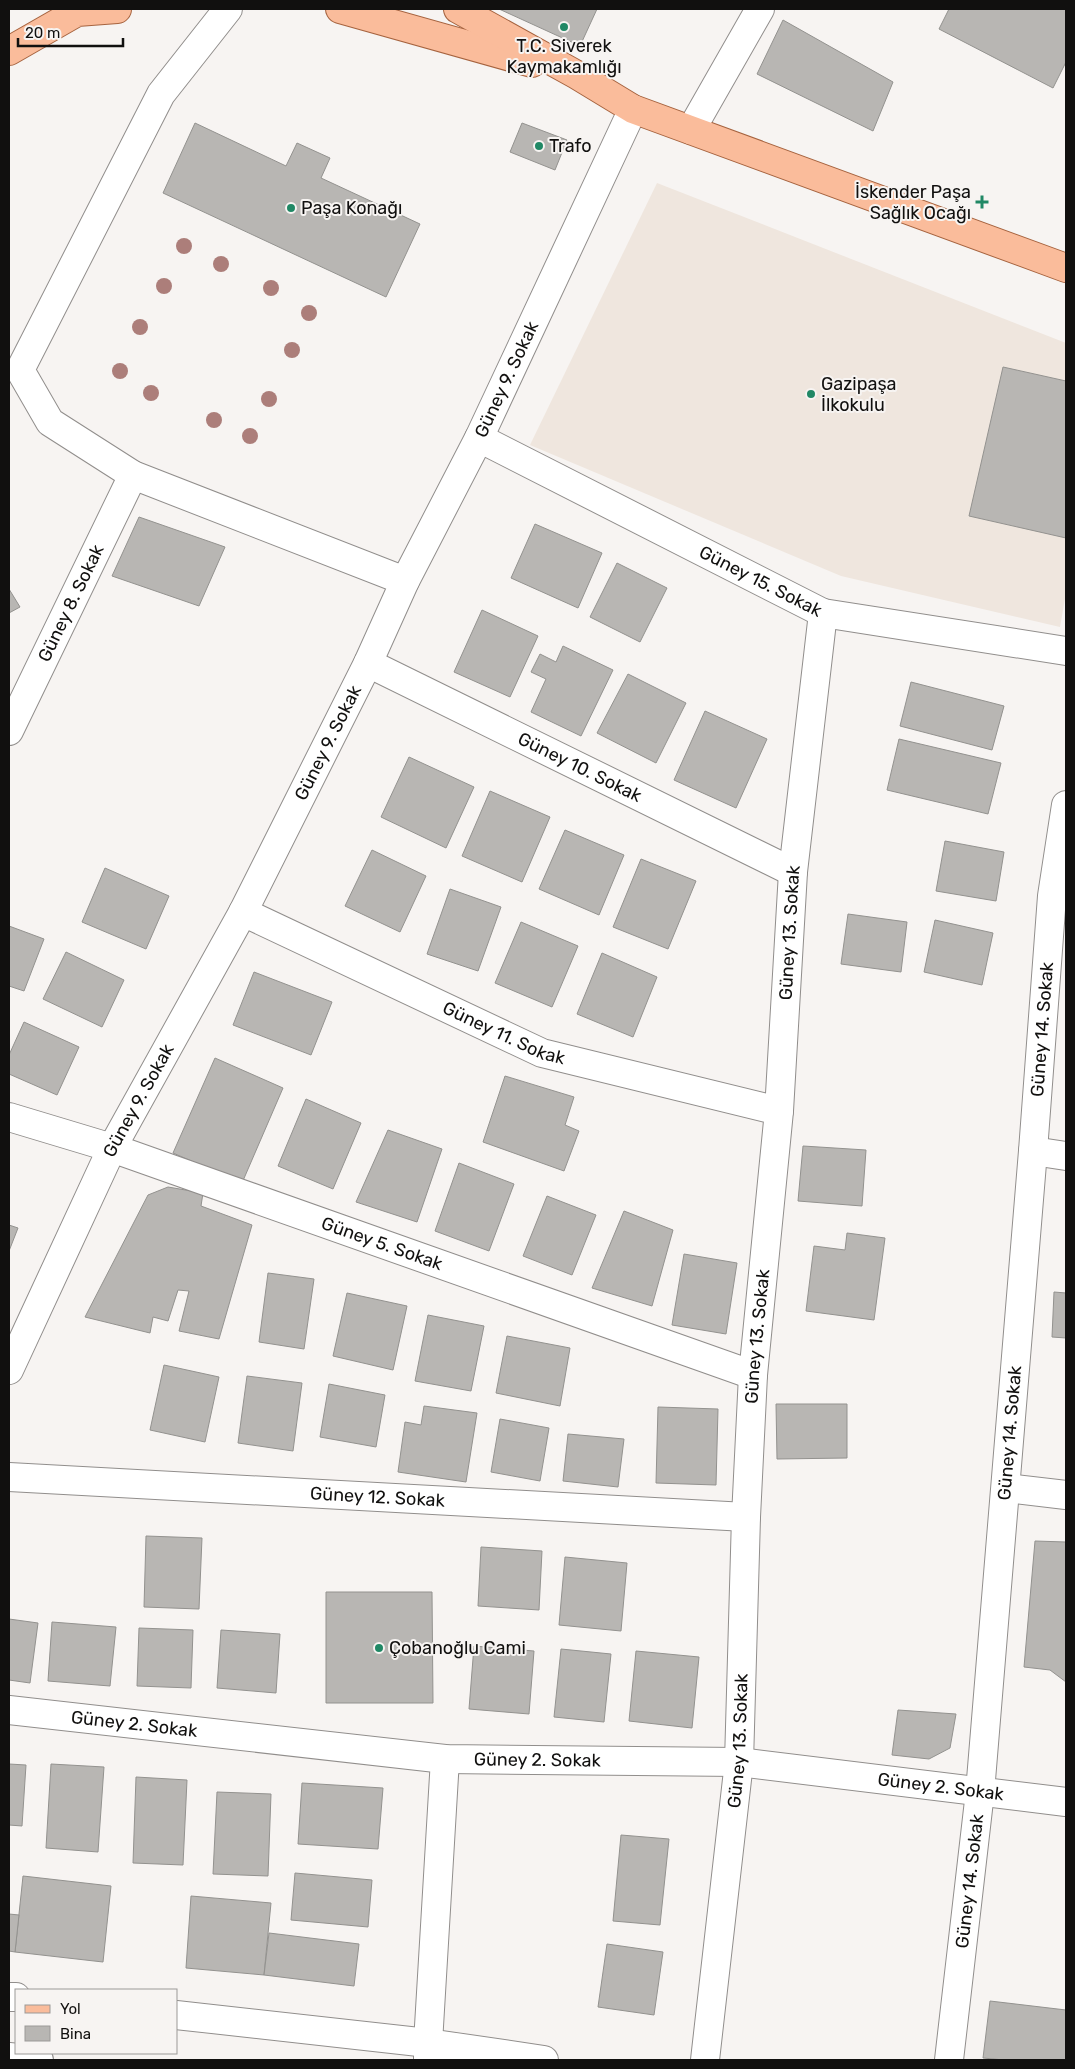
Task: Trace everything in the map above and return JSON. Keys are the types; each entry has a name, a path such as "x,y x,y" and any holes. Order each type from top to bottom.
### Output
{"main road":[{"path":"9,51 80,10 117,9"},
{"path":"340,9 577,75"},
{"path":"458,9 632,108 1066,268"}],"street":[{"path":"228,9 161,94 20,370 50,422 133,475 405,581"},
{"path":"690,130 760,9"},
{"name":"Güney 9. Sokak","path":"9,1370 112,1148 243,912 368,663 405,581 479,438 632,108"},
{"name":"Güney 15. Sokak","path":"479,438 823,613 1066,651"},
{"name":"Güney 8. Sokak","path":"9,731 133,475"},
{"name":"Güney 13. Sokak","path":"705,2060 738,1762 746,1517 753,1376 779,1111 793,872 823,613"},
{"name":"Güney 10. Sokak","path":"368,663 793,872"},
{"name":"Güney 14. Sokak","path":"950,2060 980,1792 1033,1151 1059,897 1066,806"},
{"name":"Güney 11. Sokak","path":"243,912 542,1053 779,1111"},
{"name":"Güney 5. Sokak","path":"9,1117 112,1148 753,1376"},
{"path":"1033,1151 1066,1156"},
{"name":"Güney 12. Sokak","path":"9,1477 746,1517"},
{"path":"1006,1488 1066,1495"},
{"name":"Güney 2. Sokak","path":"9,1710 445,1759 738,1762 1066,1802"},
{"path":"428,2052 445,1759"},
{"path":"178,2015 428,2052 544,2060"},
{"path":"9,2057 39,2060"}],"shaded area":[{"name":"Gazipaşa İlkokulu","path":"657,183 1066,343 1066,593 1060,627 841,576 530,445"}],"building":[{"name":"T.C. Siverek Kaymakamlığı","path":"499,9 597,9 580,46"},
{"path":"949,9 1066,9 1066,62 1053,88 939,29"},
{"path":"783,20 893,82 873,131 757,74"},
{"name":"Paşa Konağı","path":"195,123 286,166 297,143 330,158 321,178 420,224 386,297 163,193"},
{"name":"Trafo","path":"522,123 567,140 555,170 510,152"},
{"path":"1003,367 1066,381 1066,538 969,516"},
{"path":"139,517 225,547 199,606 112,576"},
{"path":"535,524 602,553 578,608 511,578"},
{"path":"617,563 667,588 640,642 590,617"},
{"path":"9,589 20,607 9,613"},
{"path":"482,610 538,636 510,697 454,672"},
{"path":"563,646 613,670 581,736 531,712 546,679 531,672 540,654 556,662"},
{"path":"628,674 686,703 656,763 597,733"},
{"path":"911,682 1004,706 992,750 900,726"},
{"path":"705,711 767,739 736,808 674,780"},
{"path":"899,739 1001,763 988,814 887,790"},
{"path":"409,757 474,787 446,848 381,817"},
{"path":"490,791 550,817 522,882 462,856"},
{"path":"565,830 624,855 599,915 539,889"},
{"path":"945,841 1004,852 996,901 936,891"},
{"path":"372,850 426,876 400,932 345,906"},
{"path":"641,859 696,881 668,949 613,927"},
{"path":"105,868 169,896 146,949 82,922"},
{"path":"450,889 501,907 478,971 427,954"},
{"path":"848,914 907,922 901,972 841,964"},
{"path":"935,920 993,933 982,985 924,972"},
{"path":"521,922 578,946 552,1007 495,983"},
{"path":"9,926 44,939 24,991 9,986"},
{"path":"66,952 124,980 102,1027 43,999"},
{"path":"602,953 657,977 633,1037 577,1014"},
{"path":"254,972 332,1002 311,1055 233,1025"},
{"path":"24,1022 79,1047 57,1095 9,1074 9,1055"},
{"path":"215,1058 283,1088 242,1183 173,1153"},
{"path":"505,1076 574,1097 565,1125 579,1131 564,1171 483,1142"},
{"path":"306,1099 361,1123 333,1189 278,1166"},
{"path":"388,1130 442,1149 417,1222 356,1202"},
{"path":"803,1146 866,1150 862,1206 798,1201"},
{"path":"459,1163 514,1184 489,1251 435,1231"},
{"path":"168,1187 203,1193 201,1206 252,1225 219,1339 179,1331 189,1291 178,1290 168,1321 153,1317 150,1333 85,1317 148,1195"},
{"path":"547,1196 596,1215 572,1275 523,1256"},
{"path":"624,1211 673,1230 652,1306 592,1288"},
{"path":"9,1225 18,1228 9,1251"},
{"path":"847,1233 885,1238 874,1320 806,1311 814,1246 845,1250"},
{"path":"684,1254 737,1263 726,1334 672,1325"},
{"path":"268,1273 314,1279 304,1349 259,1342"},
{"path":"1054,1292 1066,1293 1066,1338 1052,1337"},
{"path":"347,1293 407,1306 393,1370 333,1356"},
{"path":"428,1315 484,1326 471,1391 415,1381"},
{"path":"507,1336 570,1348 560,1406 496,1393"},
{"path":"164,1365 219,1377 205,1442 150,1430"},
{"path":"247,1376 302,1383 293,1451 238,1443"},
{"path":"329,1384 385,1395 376,1447 320,1437"},
{"path":"776,1404 847,1404 847,1458 777,1459"},
{"path":"424,1406 477,1413 466,1482 398,1472 405,1422 421,1425"},
{"path":"658,1407 718,1409 716,1485 656,1483"},
{"path":"500,1419 549,1428 540,1481 491,1472"},
{"path":"568,1434 624,1439 618,1487 563,1481"},
{"path":"146,1536 202,1538 199,1609 144,1607"},
{"path":"1035,1541 1066,1542 1066,1682 1050,1670 1024,1667"},
{"path":"481,1547 542,1551 539,1610 478,1606"},
{"path":"565,1557 627,1563 621,1631 559,1625"},
{"name":"Çobanoğlu Cami","path":"326,1592 432,1592 433,1703 326,1703"},
{"path":"9,1619 38,1623 30,1683 9,1680"},
{"path":"52,1622 116,1627 110,1686 48,1681"},
{"path":"139,1628 193,1630 191,1688 137,1686"},
{"path":"221,1630 280,1634 276,1693 217,1688"},
{"path":"474,1646 534,1651 529,1714 469,1709"},
{"path":"561,1649 611,1654 604,1722 554,1717"},
{"path":"636,1651 699,1657 692,1728 629,1721"},
{"path":"898,1710 956,1714 950,1748 929,1759 892,1755"},
{"path":"9,1764 26,1765 22,1826 9,1825"},
{"path":"51,1764 104,1767 98,1852 46,1848"},
{"path":"136,1777 187,1780 183,1865 133,1863"},
{"path":"302,1783 383,1788 378,1849 298,1844"},
{"path":"217,1792 271,1794 268,1876 213,1874"},
{"path":"621,1835 669,1839 660,1925 613,1921"},
{"path":"295,1873 372,1880 368,1927 291,1920"},
{"path":"23,1876 111,1886 103,1962 15,1952"},
{"path":"191,1896 271,1903 264,1975 186,1968"},
{"path":"9,1914 19,1915 15,1952 9,1951"},
{"path":"269,1933 359,1944 354,1986 264,1975"},
{"path":"607,1944 663,1952 654,2015 598,2007"},
{"path":"990,2001 1066,2010 1066,2060 983,2058"}],"place":[{"name":"T.C. Siverek Kaymakamlığı","path":"564,27"},
{"name":"Trafo","path":"539,146"},
{"name":"İskender Paşa Sağlık Ocağı","path":"982,202"},
{"name":"Paşa Konağı","path":"291,208"},
{"name":"Gazipaşa İlkokulu","path":"811,394"},
{"name":"Çobanoğlu Cami","path":"379,1648"}]}
